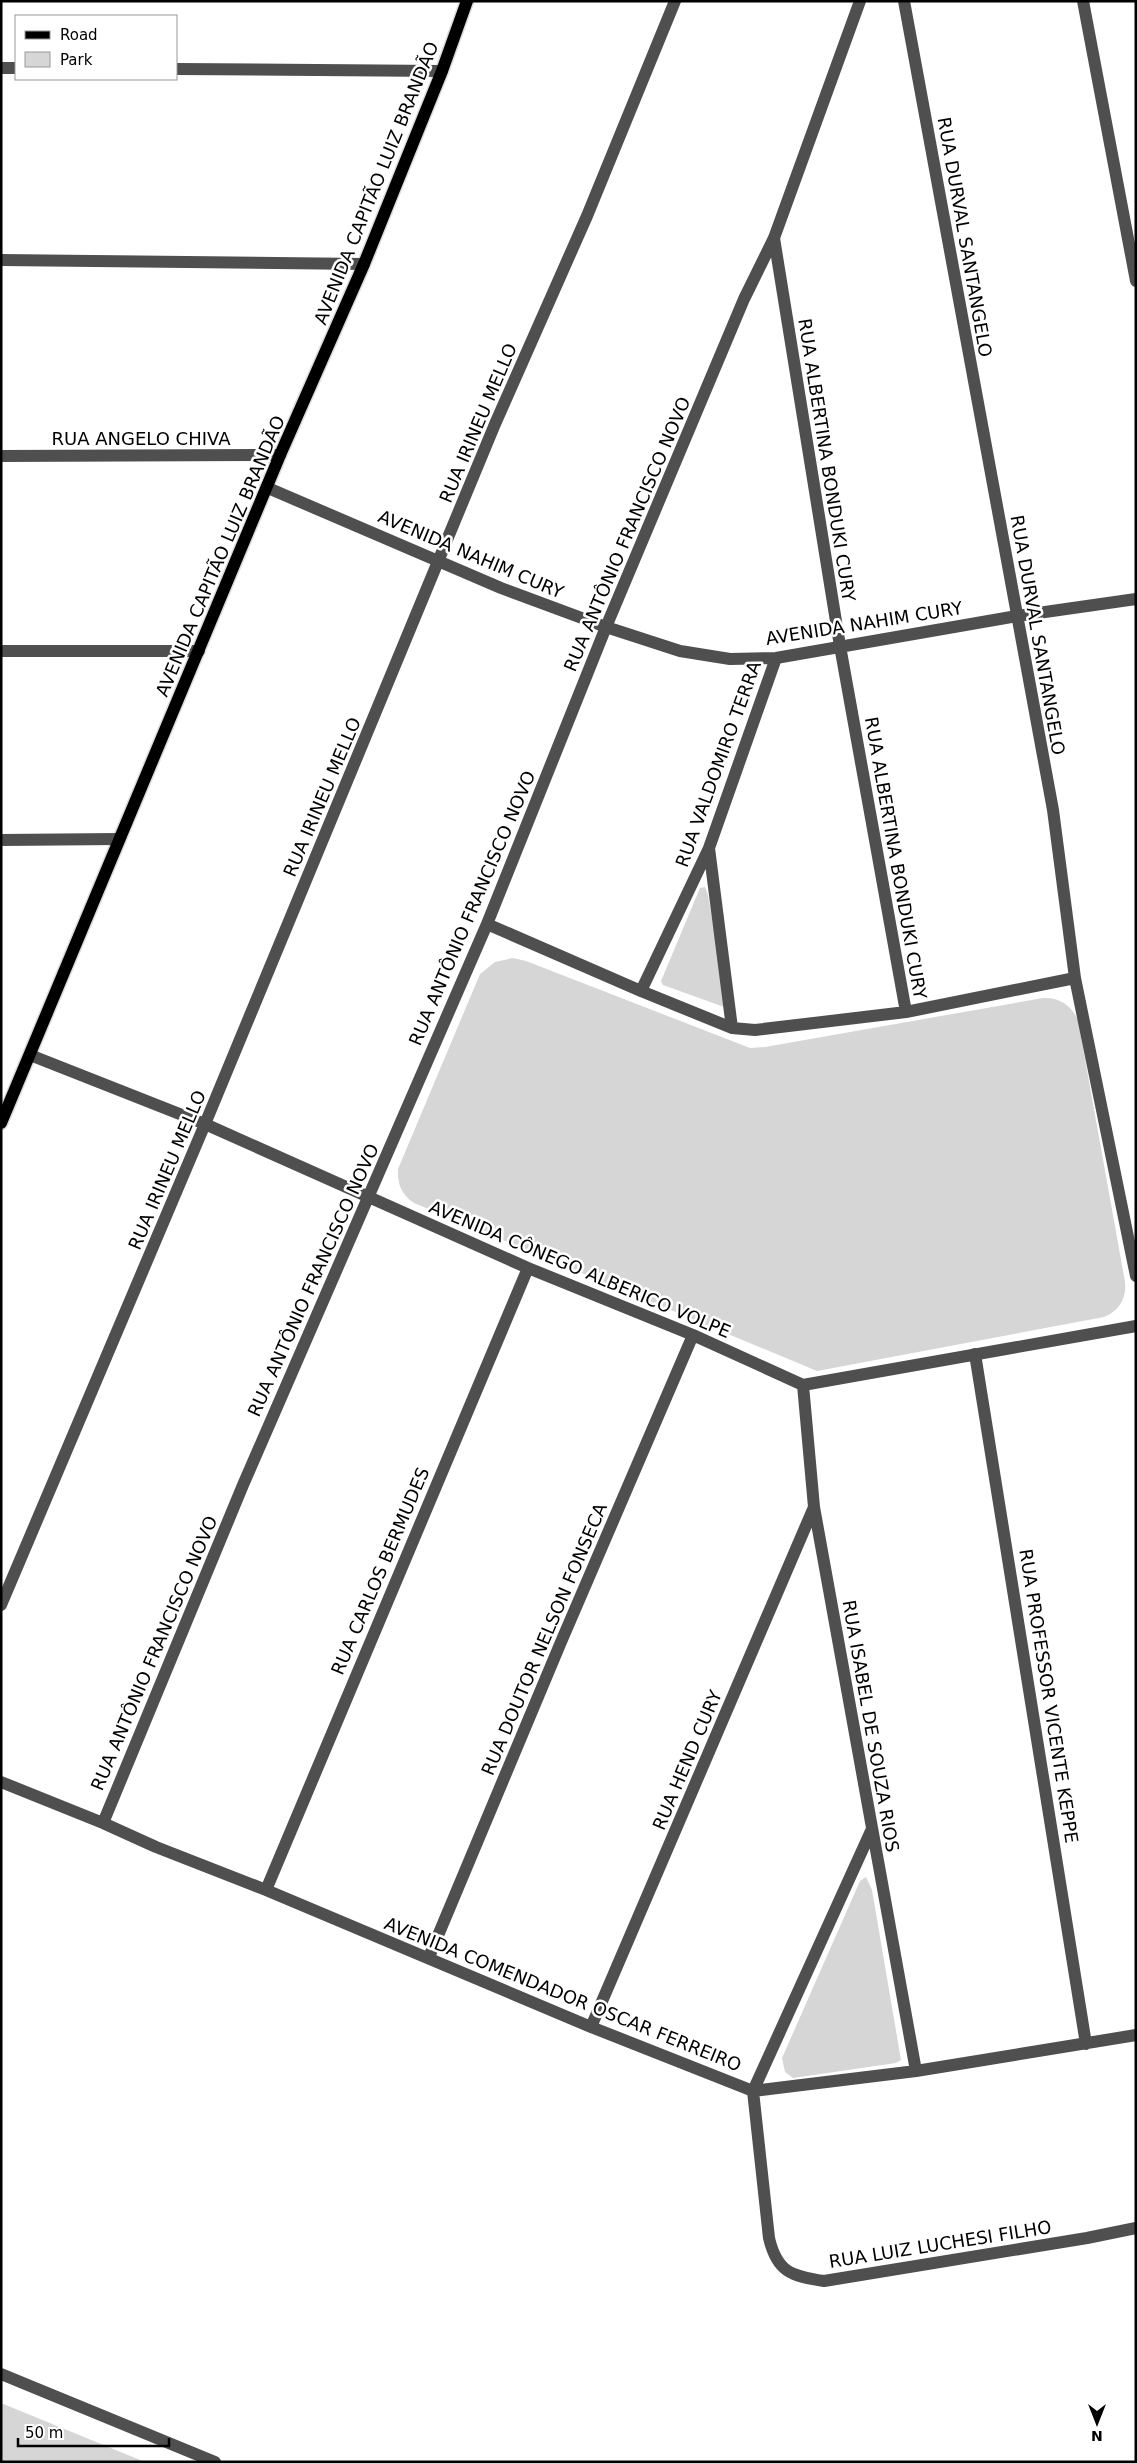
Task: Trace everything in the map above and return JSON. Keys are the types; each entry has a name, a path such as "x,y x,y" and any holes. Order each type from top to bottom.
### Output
{"main road":[{"name":"AVENIDA CAPITÃO LUIZ BRANDÃO","path":"1,1124 268,488 280,455 364,264 442,71 467,1"}],"street":[{"name":"RUA IRINEU MELLO","path":"1,1605 205,1124 499,415 587,216 675,1"},
{"name":"RUA ANTÔNIO FRANCISCO NOVO","path":"103,1823 243,1485 487,924 606,627 744,299 774,238 860,1"},
{"name":"RUA DURVAL SANTANGELO","path":"904,1 1053,810 1075,978 1136,1276"},
{"path":"1084,1 1136,281"},
{"path":"1,68 15,68"},
{"path":"178,69 442,71"},
{"name":"RUA ALBERTINA BONDUKI CURY","path":"774,238 840,646 906,1012"},
{"path":"1,260 364,264"},
{"name":"RUA ANGELO CHIVA","path":"1,456 280,455"},
{"name":"AVENIDA NAHIM CURY","path":"268,488 440,560 501,588 606,627 680,651 730,659 776,658 1017,616 1136,599"},
{"path":"1,651 199,651"},
{"name":"RUA VALDOMIRO TERRA","path":"641,991 709,848 776,658"},
{"path":"1,840 120,839"},
{"path":"709,848 732,1028"},
{"path":"487,924 732,1028 755,1030 906,1012 1075,978"},
{"name":"AVENIDA CÔNEGO ALBERICO VOLPE","path":"30,1055 205,1124 528,1268 693,1335 803,1385"},
{"name":"RUA CARLOS BERMUDES","path":"266,1890 528,1268"},
{"path":"803,1385 1136,1326"},
{"name":"RUA DOUTOR NELSON FONSECA","path":"428,1957 564,1633 693,1335"},
{"name":"RUA PROFESSOR VICENTE KEPPE","path":"975,1354 1086,2044"},
{"name":"RUA ISABEL DE SOUZA RIOS","path":"803,1385 814,1507 871,1831 916,2071"},
{"name":"RUA HEND CURY","path":"591,2027 814,1507"},
{"name":"AVENIDA COMENDADOR OSCAR FERREIRO","path":"1,1782 428,1957 591,2027 753,2091 916,2071 1136,2035"},
{"path":"753,2091 871,1831"},
{"name":"RUA LUIZ LUCHESI FILHO","path":"753,2091 769,2238 774,2257 784,2269 801,2278 824,2280 1087,2238 1136,2228"},
{"path":"1,2374 215,2462"}],"green space":[{"path":"705,887 708,895 726,1003 724,1007 663,985 661,981 700,888"},
{"path":"513,958 526,961 750,1048 765,1047 1043,998 1054,999 1064,1003 1072,1010 1078,1020 1125,1282 1125,1293 1121,1303 1118,1308 1104,1317 817,1371 414,1203 401,1189 398,1180 398,1169 480,974 495,962"},
{"path":"866,1877 872,1890 901,2060 896,2063 793,2078 785,2072 782,2058 860,1881"},
{"path":"1,2403 145,2462 1,2462"}]}
